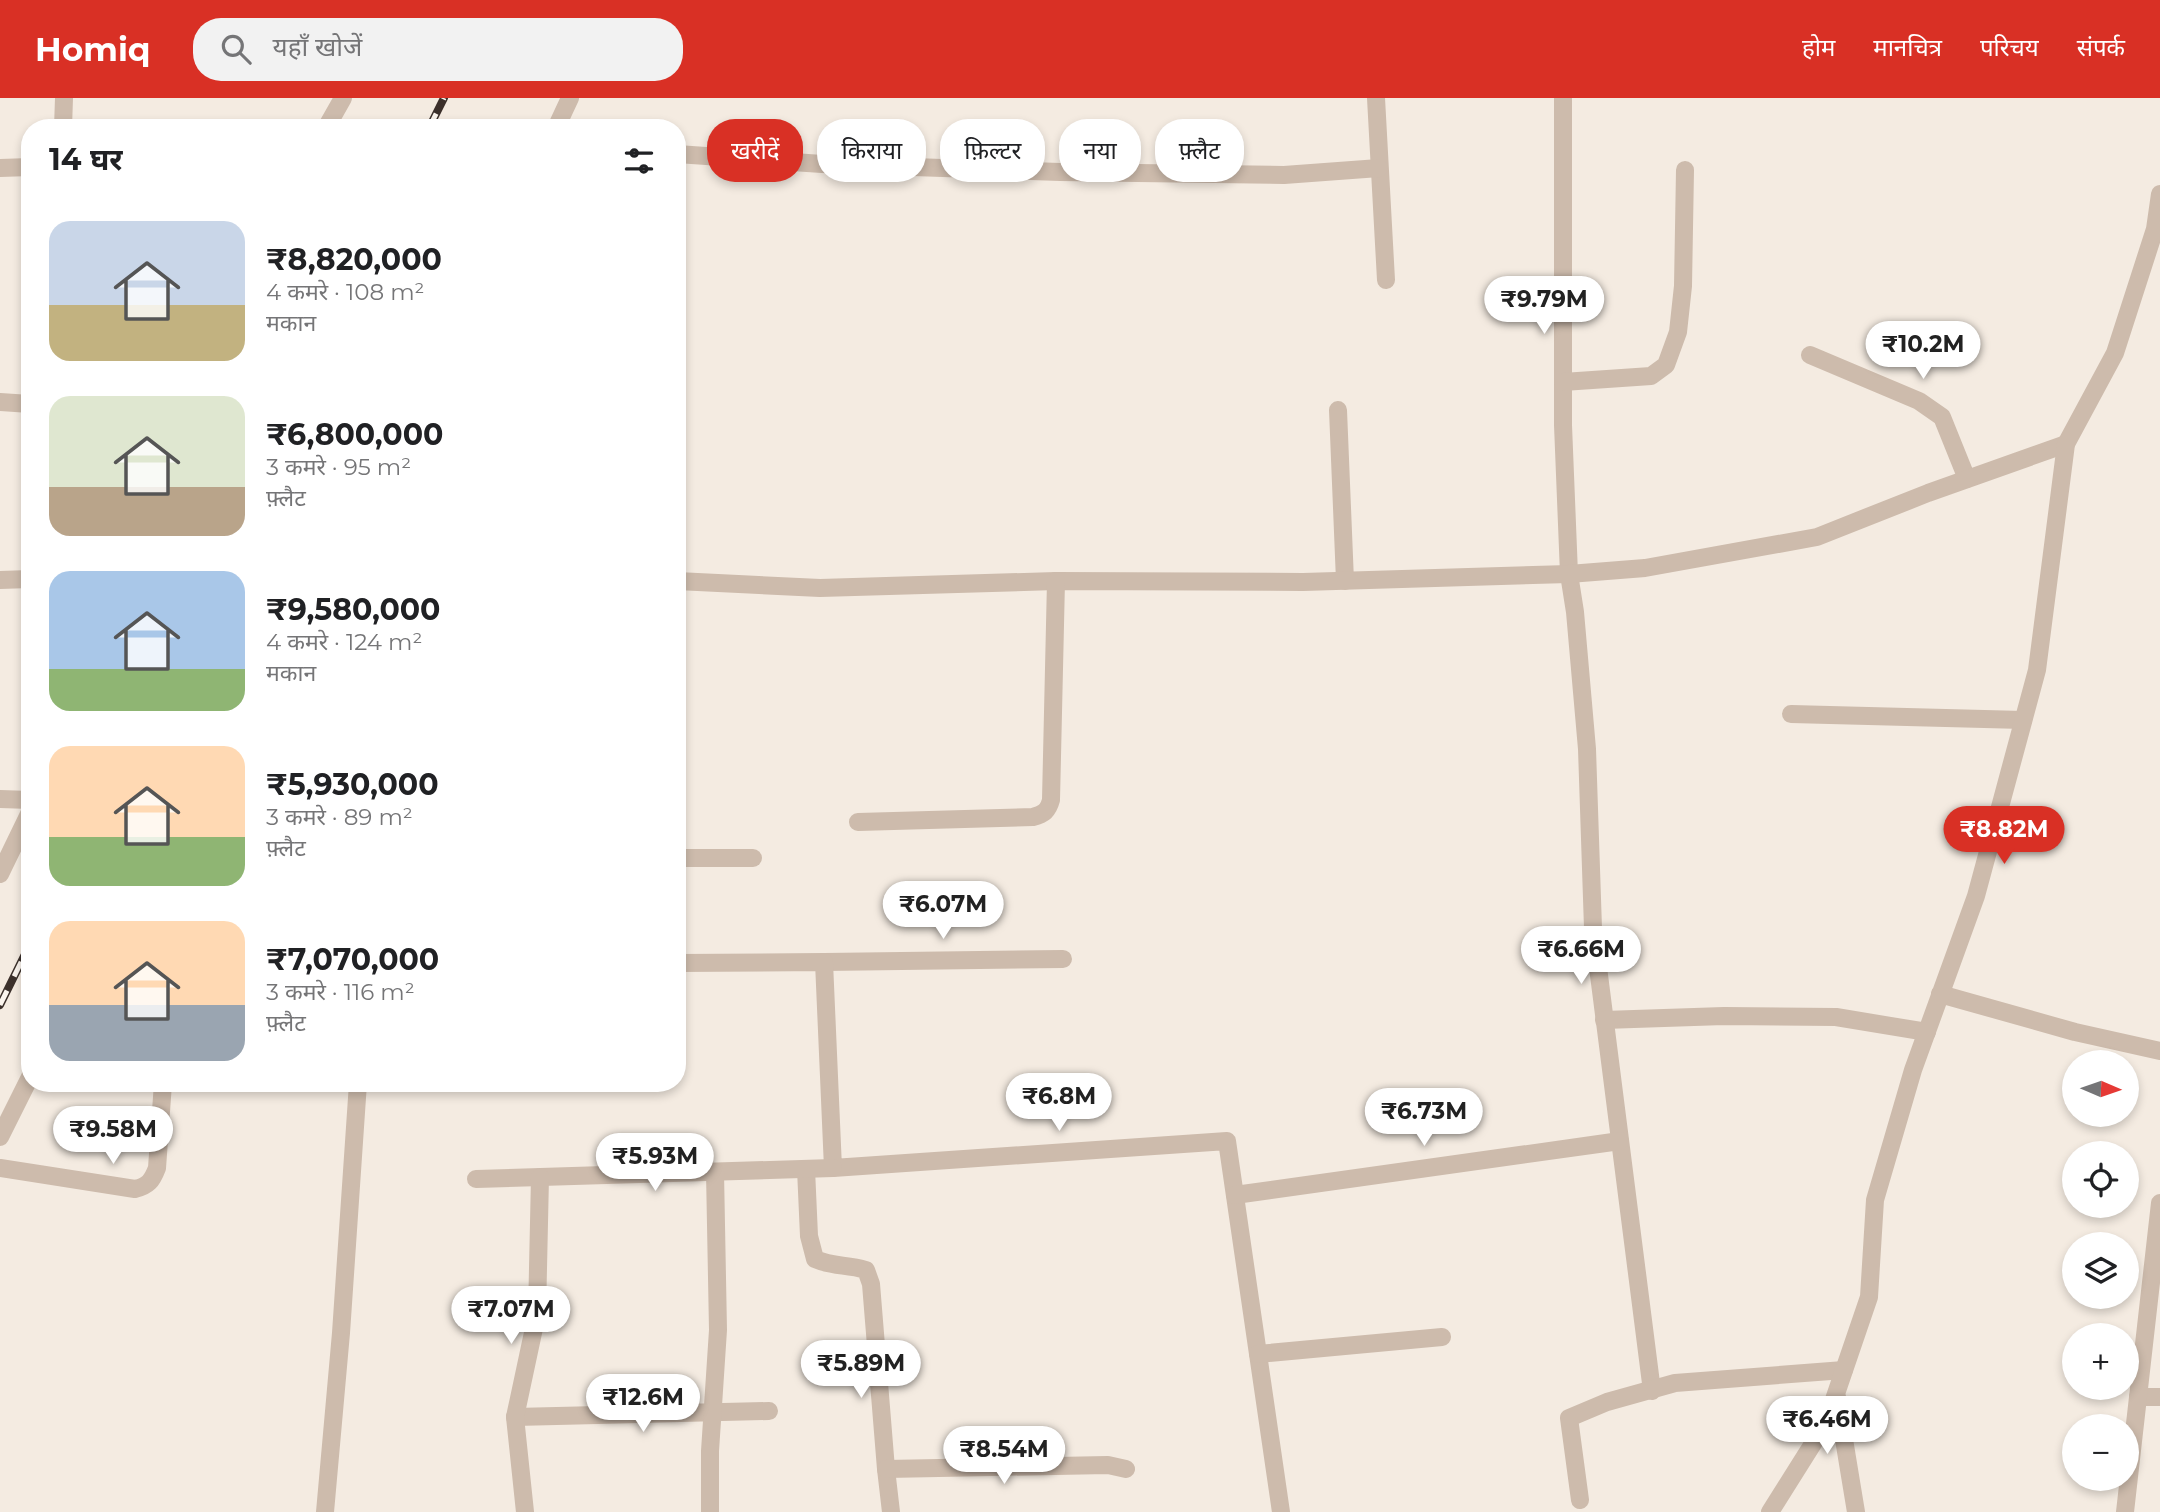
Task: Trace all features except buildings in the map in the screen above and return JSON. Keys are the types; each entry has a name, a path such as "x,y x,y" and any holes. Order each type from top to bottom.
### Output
{"street":[{"path":"63,119 64,98"},
{"path":"331,119 343,98"},
{"path":"560,119 570,98"},
{"path":"1376,98 1386,279"},
{"path":"1563,98 1563,382 1569,573 1587,750 1593,928 1652,1391"},
{"path":"686,155 822,164 1060,172 1284,175 1379,168"},
{"path":"0,168 21,167"},
{"path":"1563,382 1651,376 1666,365 1678,332 1683,286 1685,170"},
{"path":"1770,1512 1826,1423 1869,1297 1875,1200 1913,1070 1976,896 2037,670 2066,444 2115,353 2158,229 2160,194"},
{"path":"1810,355 1919,401 1942,417 1968,479"},
{"path":"0,401 21,403"},
{"path":"1338,410 1345,580"},
{"path":"686,581 821,588 1056,581 1345,580 1645,568 1817,537 2066,444"},
{"path":"0,580 21,579"},
{"path":"858,822 1033,817 1043,814 1049,808 1056,581"},
{"path":"1791,714 2023,720"},
{"path":"0,799 21,800"},
{"path":"0,874 21,831"},
{"path":"686,858 753,858"},
{"path":"686,963 1063,959"},
{"path":"824,962 834,1168"},
{"path":"1940,994 2076,1032 2160,1051"},
{"path":"1604,1020 1724,1016 1836,1017 1927,1032"},
{"path":"0,1137 22,1092"},
{"path":"0,1168 135,1188 145,1186 153,1179 157,1168 162,1092"},
{"path":"325,1512 341,1333 357,1092"},
{"path":"476,1178 834,1168 1227,1141 1282,1512"},
{"path":"1235,1195 1620,1141"},
{"path":"806,1169 809,1236 815,1259 830,1265 849,1265 866,1270 871,1284 891,1512"},
{"path":"709,1512 718,1331 715,1171"},
{"path":"525,1512 515,1417 537,1314 540,1177"},
{"path":"2139,1387 2160,1203"},
{"path":"1258,1354 1442,1337"},
{"path":"1580,1500 1569,1418 1607,1402 1675,1383 1843,1370"},
{"path":"1836,1393 1856,1512"},
{"path":"2139,1396 2160,1397"},
{"path":"2125,1512 2138,1400"},
{"path":"515,1417 769,1411"},
{"path":"886,1469 1108,1465 1125,1469"}],"railway":[{"path":"434,119 444,98"},
{"path":"0,1005 21,962"}]}
